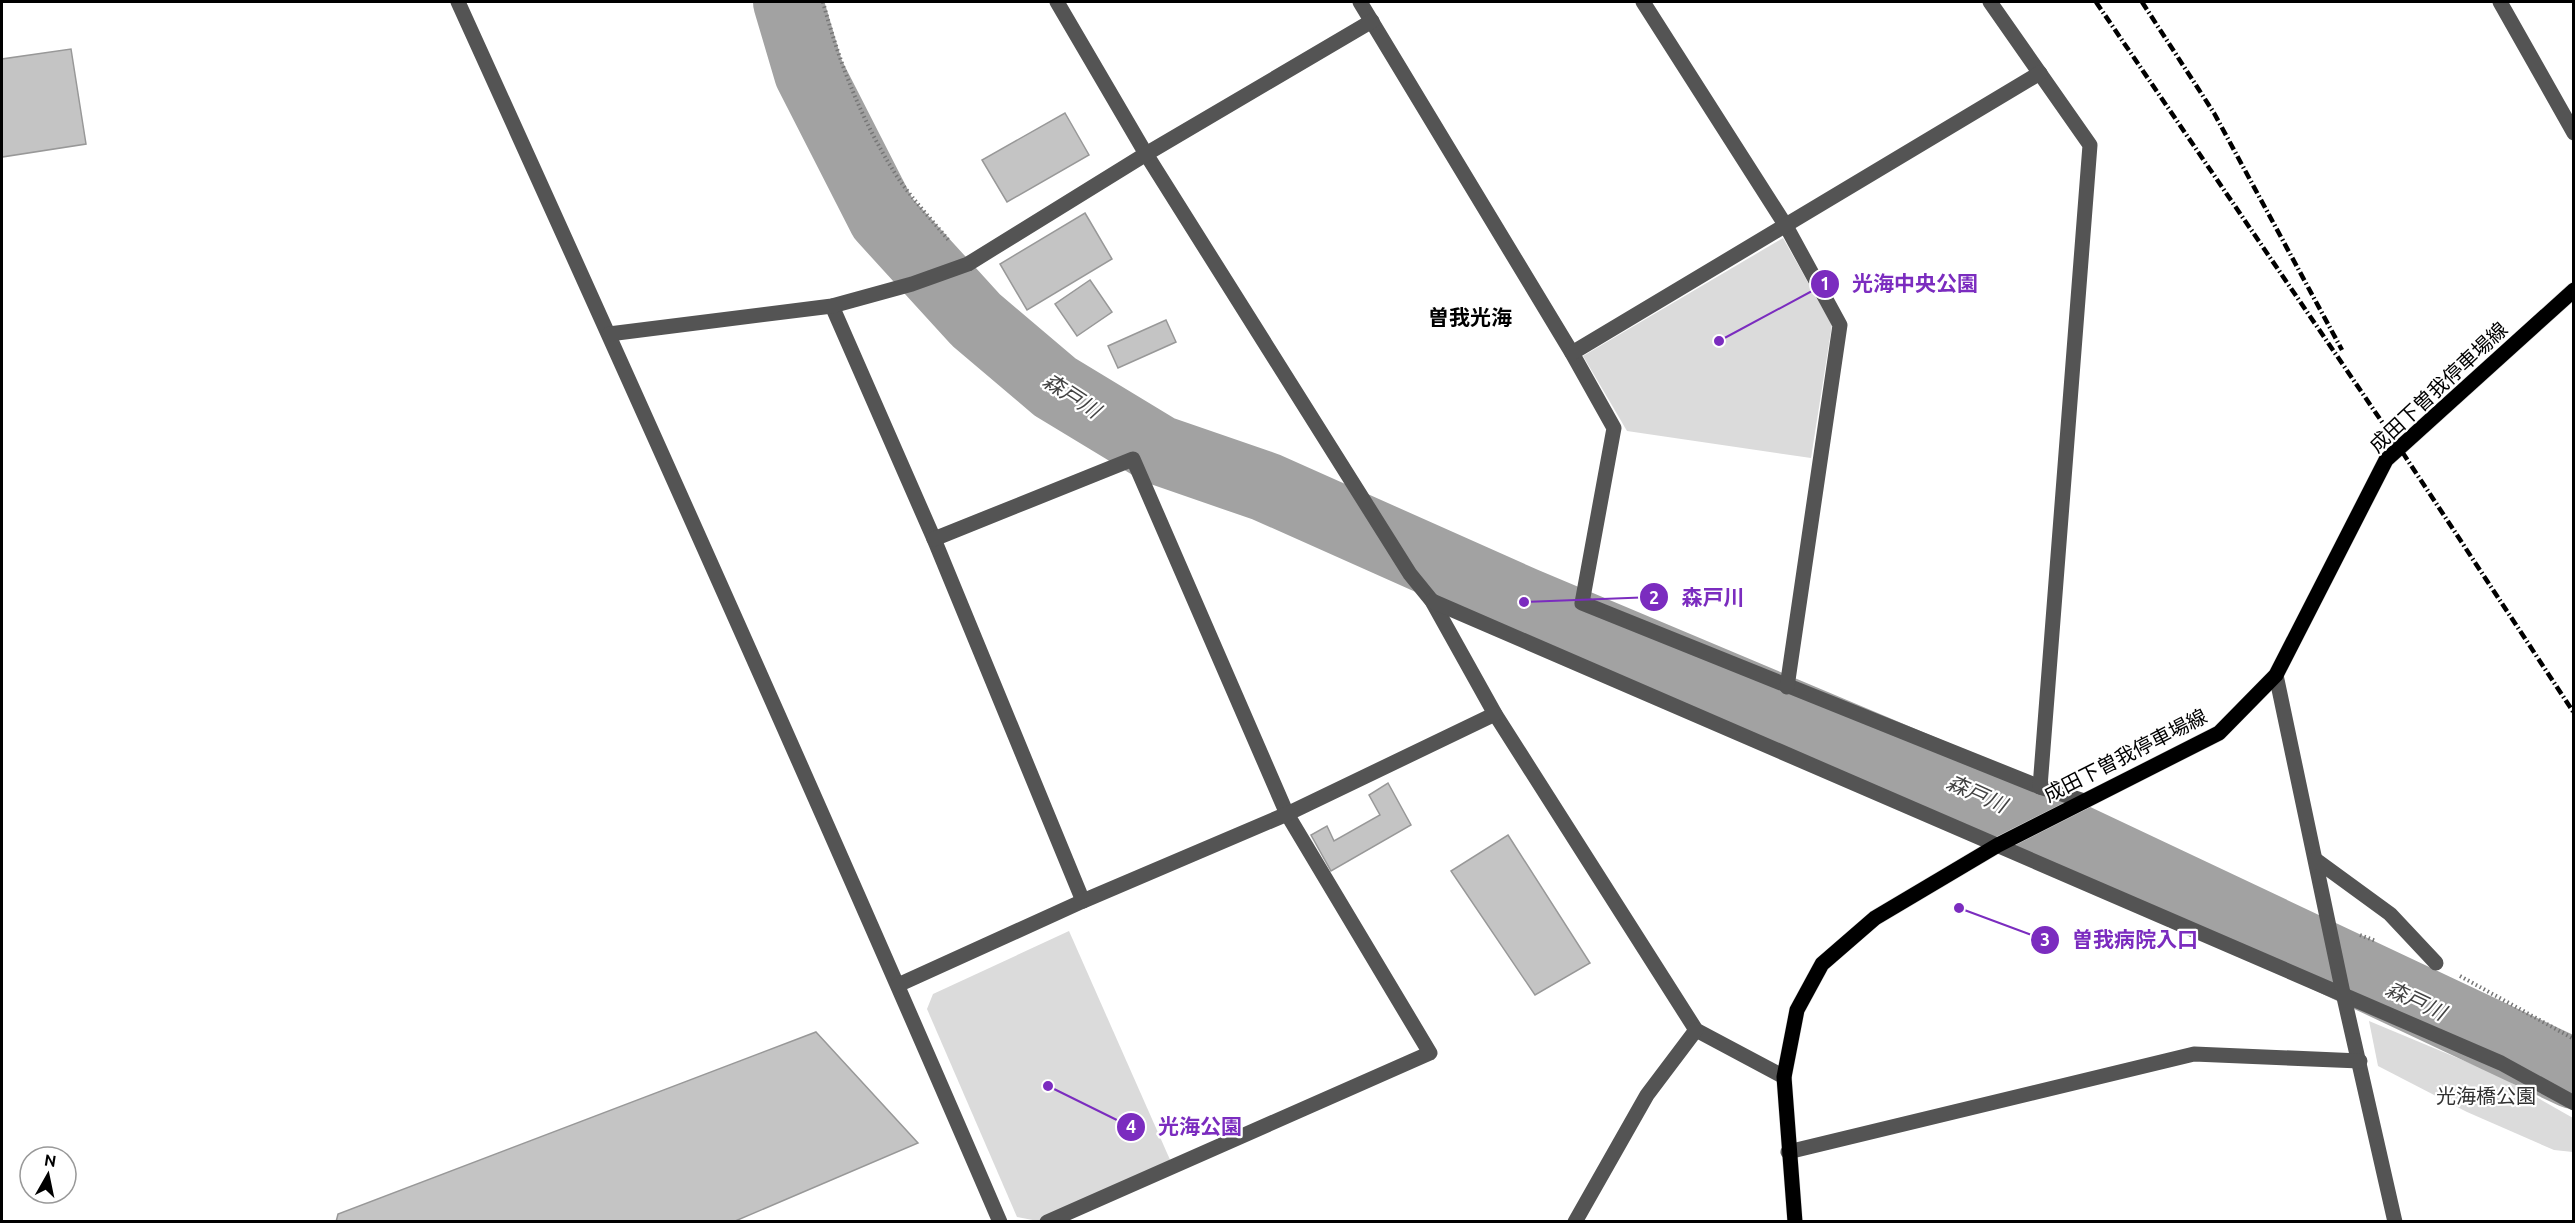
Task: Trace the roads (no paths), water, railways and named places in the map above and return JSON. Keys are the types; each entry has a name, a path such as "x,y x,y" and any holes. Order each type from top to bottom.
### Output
{"main road":[{"name":"成田下曽我停車場線","path":"1795,1221 1784,1077 1797,1010 1822,964 1875,918 1998,845 2219,733 2276,675 2386,460 2574,290"}],"street":[{"path":"458,2 609,334 898,985 1000,1221"},
{"path":"1057,2 1146,154 1410,574 1432,601 1495,714 1696,1030 1784,1077"},
{"path":"1360,2 1572,353 1614,428 1582,603 2040,787 2084,801"},
{"path":"1643,2 1786,226 1840,325 1787,687"},
{"path":"1990,2 2090,145 2040,787"},
{"path":"2500,2 2574,133"},
{"path":"609,334 832,306 912,284 963,266 1146,154 1372,21"},
{"path":"1572,353 2040,73"},
{"path":"832,306 934,539 1083,901"},
{"path":"934,539 1133,459 1287,814 1430,1053 1047,1221"},
{"path":"1432,601 2343,993 2501,1063 2574,1103"},
{"path":"2276,675 2343,993 2395,1221"},
{"path":"898,985 1083,901 1287,814 1495,714"},
{"path":"2316,860 2390,914 2436,963"},
{"path":"1575,1221 1647,1095 1696,1030"},
{"path":"1788,1152 2194,1054 2360,1061"}],"waterway":[{"name":"森戸川","path":"788,2 809,73 883,218 976,320 1055,387 1159,450 1266,487 1524,602 1987,797 2574,1074"}],"railway":[{"path":"2096,2 2399,447 2574,713"},
{"path":"2142,2 2214,113 2342,350"}],"place":[{"name":"光海中央公園","path":"1719,341"},
{"name":"森戸川","path":"1524,602"},
{"name":"曽我病院入口","path":"1959,908"},
{"name":"光海公園","path":"1048,1086"}],"district":[{"name":"曽我光海","path":"1470,317"}],"park label":[{"name":"光海橋公園","path":"2486,1095"}]}
